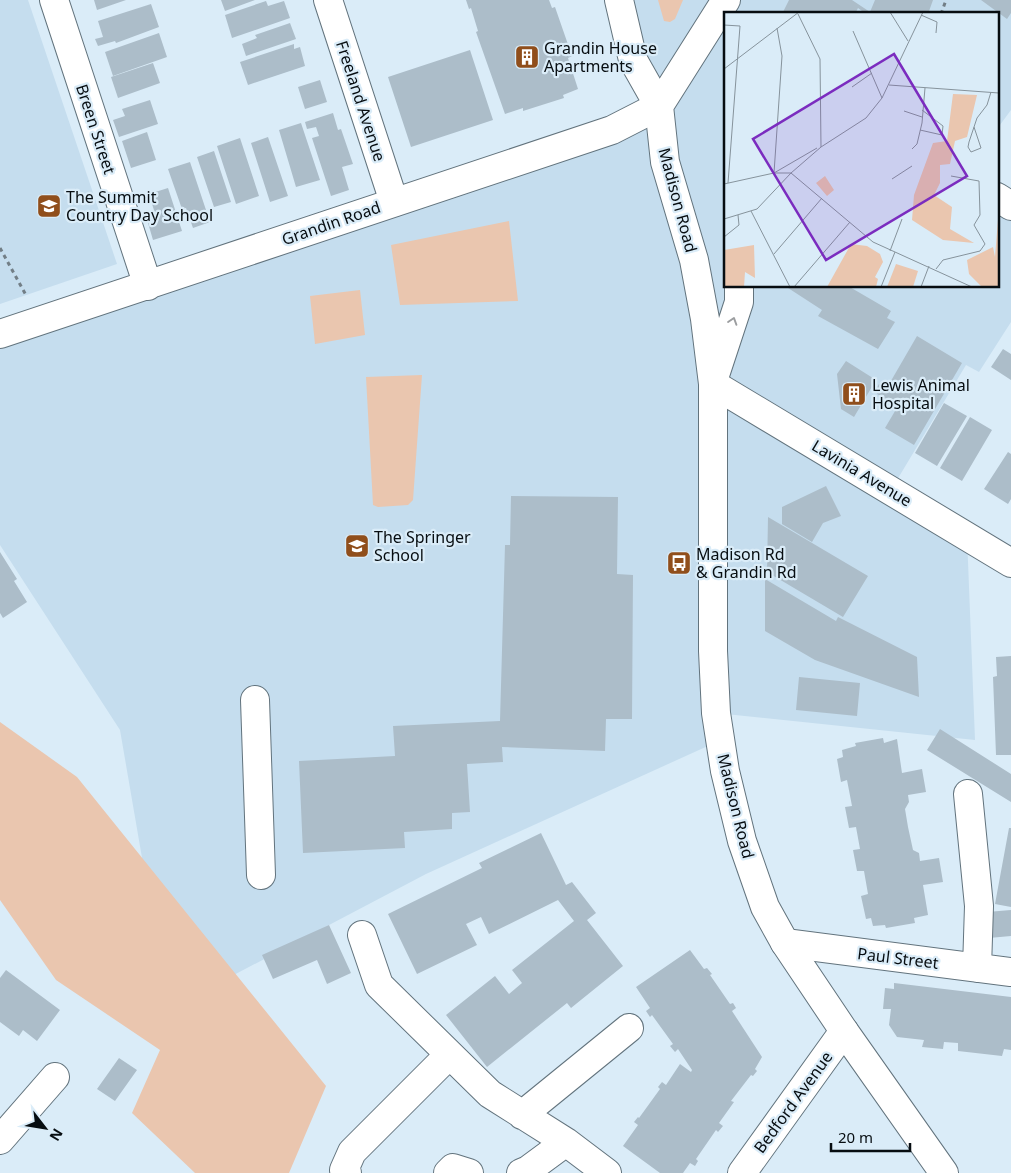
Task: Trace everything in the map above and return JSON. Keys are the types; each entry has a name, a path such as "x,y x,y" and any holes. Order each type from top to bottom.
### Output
{"street":[{"name":"Breen Street","path":"54,0 148,286"},
{"name":"Freeland Avenue","path":"328,0 394,202"},
{"path":"619,0 633,60 658,106 724,14"},
{"name":"Grandin Road","path":"0,334 612,130 658,106"},
{"name":"Madison Road","path":"658,106 665,162 694,260 705,319 712,384 712,641 716,713 725,771 742,841 765,907 785,943 844,1031 944,1173"},
{"path":"998,198 1011,206"},
{"name":"Madison Road","path":"712,384 739,302 739,288"},
{"name":"Lavinia Avenue","path":"712,384 1011,563"},
{"path":"255,700 261,875"},
{"path":"968,794 979,906 977,968"},
{"path":"362,935 379,985 490,1094 566,1142 607,1173"},
{"name":"Paul Street","path":"785,943 1011,972"},
{"path":"522,1115 629,1028"},
{"name":"Bedford Avenue","path":"742,1173 844,1031"},
{"path":"347,1173 344,1170 352,1152 450,1055"},
{"path":"0,1140 55,1077"},
{"path":"520,1173 528,1170 566,1142"},
{"path":"448,1173 453,1168 469,1173"}],"path":[{"path":"0,248 40,321"}],"shaded area":[{"name":"The Summit Country Day School","path":"0,0 28,0 117,264 0,304"},
{"name":"The Springer School","path":"619,0 1011,0 1011,110 998,128 998,12 724,12 724,288 998,288 998,198 1011,206 1011,322 979,372 966,365 891,490 967,536 975,740 716,713 721,740 426,874 211,987 146,881 120,730 0,545 0,334 658,107"},
{"path":"658,0 683,0 675,19 670,22 664,21"},
{"path":"509,221 518,301 400,305 391,245"},
{"path":"360,290 365,335 315,344 310,296"},
{"path":"422,375 413,500 408,505 378,507 373,505 366,377"},
{"path":"0,722 77,777 326,1086 289,1173 195,1173 132,1113 160,1050 56,980 0,900"}],"building":[{"path":"94,0 126,0 97,10"},
{"path":"221,0 255,0 225,11"},
{"name":"Grandin House Apartments","path":"466,0 549,0 552,8 555,7 572,56 568,58 578,89 563,95 564,98 523,111 523,108 505,114 476,32 478,31 471,8 469,9"},
{"path":"789,0 852,0 870,12 863,12 858,8 856,12 783,12"},
{"path":"875,0 933,0 929,12 870,12"},
{"path":"981,0 1011,0 1011,13 1007,19"},
{"path":"266,1 268,6 284,1 290,18 232,38 225,15"},
{"path":"151,4 159,27 116,43 115,41 98,46 95,39 103,37 98,21"},
{"path":"290,23 296,39 246,56 242,44 257,38 255,35"},
{"path":"159,33 167,57 113,76 105,52"},
{"path":"294,44 294,49 300,47 305,66 248,85 240,62"},
{"path":"470,50 493,120 411,147 388,77"},
{"path":"153,63 160,83 118,98 111,77"},
{"path":"320,80 327,102 305,109 298,87"},
{"path":"150,100 158,124 119,137 113,120 125,116 122,109"},
{"path":"333,113 338,130 341,129 353,164 342,167 349,190 331,196 312,138 319,136 316,127 307,129 305,122"},
{"path":"301,123 320,180 296,187 279,130"},
{"path":"147,132 156,160 131,168 122,141"},
{"path":"268,137 288,196 270,202 251,143"},
{"path":"240,138 259,196 236,204 217,146"},
{"path":"214,151 231,202 214,207 197,157"},
{"path":"190,162 210,222 193,228 186,208 182,209 168,169"},
{"path":"168,188 182,231 153,240 148,223 157,220 149,194"},
{"path":"788,288 851,288 891,311 887,318 895,322 878,349 818,316 822,310"},
{"path":"917,336 962,363 914,445 885,428 898,406 877,394 876,389 879,384 884,383 888,386"},
{"path":"1003,349 1011,354 1011,380 991,367"},
{"name":"Lewis Animal Hospital","path":"846,361 876,380 854,417 841,409 837,374"},
{"path":"944,403 967,416 937,466 915,453"},
{"path":"970,417 992,430 962,481 940,468"},
{"path":"1008,452 1011,454 1011,499 1008,504 984,489"},
{"path":"826,486 841,516 823,523 812,542 782,524 782,507"},
{"path":"511,496 618,497 617,574 633,575 632,719 606,719 605,751 502,747 503,762 467,764 470,812 452,813 452,829 404,832 405,848 303,853 299,761 395,756 393,726 500,721 505,545 510,545"},
{"path":"768,517 868,576 843,617 767,572"},
{"path":"0,552 17,579 14,581 27,602 3,618 0,613"},
{"path":"765,579 836,621 838,617 917,657 919,697 815,660 765,631"},
{"path":"1011,656 1011,755 996,755 993,677 997,676 996,657"},
{"path":"799,677 860,683 857,716 796,710"},
{"path":"940,729 1011,774 1011,802 927,750"},
{"path":"883,738 884,743 897,739 902,773 922,769 926,792 908,795 909,802 905,809 908,827 913,850 919,853 920,861 939,858 943,882 923,885 928,915 914,918 915,923 886,928 885,925 873,926 871,918 866,919 861,896 868,894 864,871 857,871 853,850 860,849 856,827 849,828 845,807 852,806 847,780 841,782 837,759 843,757 842,750 856,746 855,743"},
{"path":"1009,828 1011,828 1011,907 995,904"},
{"path":"541,833 566,885 572,882 596,913 587,920 623,966 571,1008 567,1003 487,1067 446,1015 495,976 509,994 522,983 512,970 574,921 558,900 489,934 481,917 466,924 477,945 417,974 388,914 482,868 479,863"},
{"path":"1011,910 1011,936 989,938 987,912"},
{"path":"329,925 351,973 327,984 317,960 273,979 262,955"},
{"path":"690,950 704,969 707,968 712,974 710,975 730,1004 733,1003 736,1008 732,1011 762,1057 755,1069 757,1071 753,1076 751,1075 731,1101 734,1102 719,1123 723,1126 718,1132 716,1130 696,1159 698,1161 695,1166 690,1163 683,1173 660,1173 623,1146 638,1125 634,1122 660,1089 658,1087 662,1082 666,1085 680,1064 691,1072 692,1070 678,1049 675,1052 670,1046 673,1044 652,1015 650,1017 646,1011 650,1008 636,987"},
{"path":"6,970 60,1010 37,1041 23,1030 19,1036 0,1022 0,978"},
{"path":"894,983 1011,997 1011,1050 1004,1049 1002,1056 958,1051 958,1043 944,1042 943,1049 922,1047 924,1040 897,1037 889,1025 891,1009 883,1009 885,988 894,989"},
{"path":"119,1058 137,1070 115,1101 97,1089"}],"place":[{"name":"Grandin House Apartments","path":"527,57"},
{"name":"The Summit Country Day School","path":"49,206"},
{"name":"Lewis Animal Hospital","path":"854,394"},
{"name":"The Springer School","path":"357,546"},
{"name":"Madison Rd & Grandin Rd","path":"679,563"}]}
